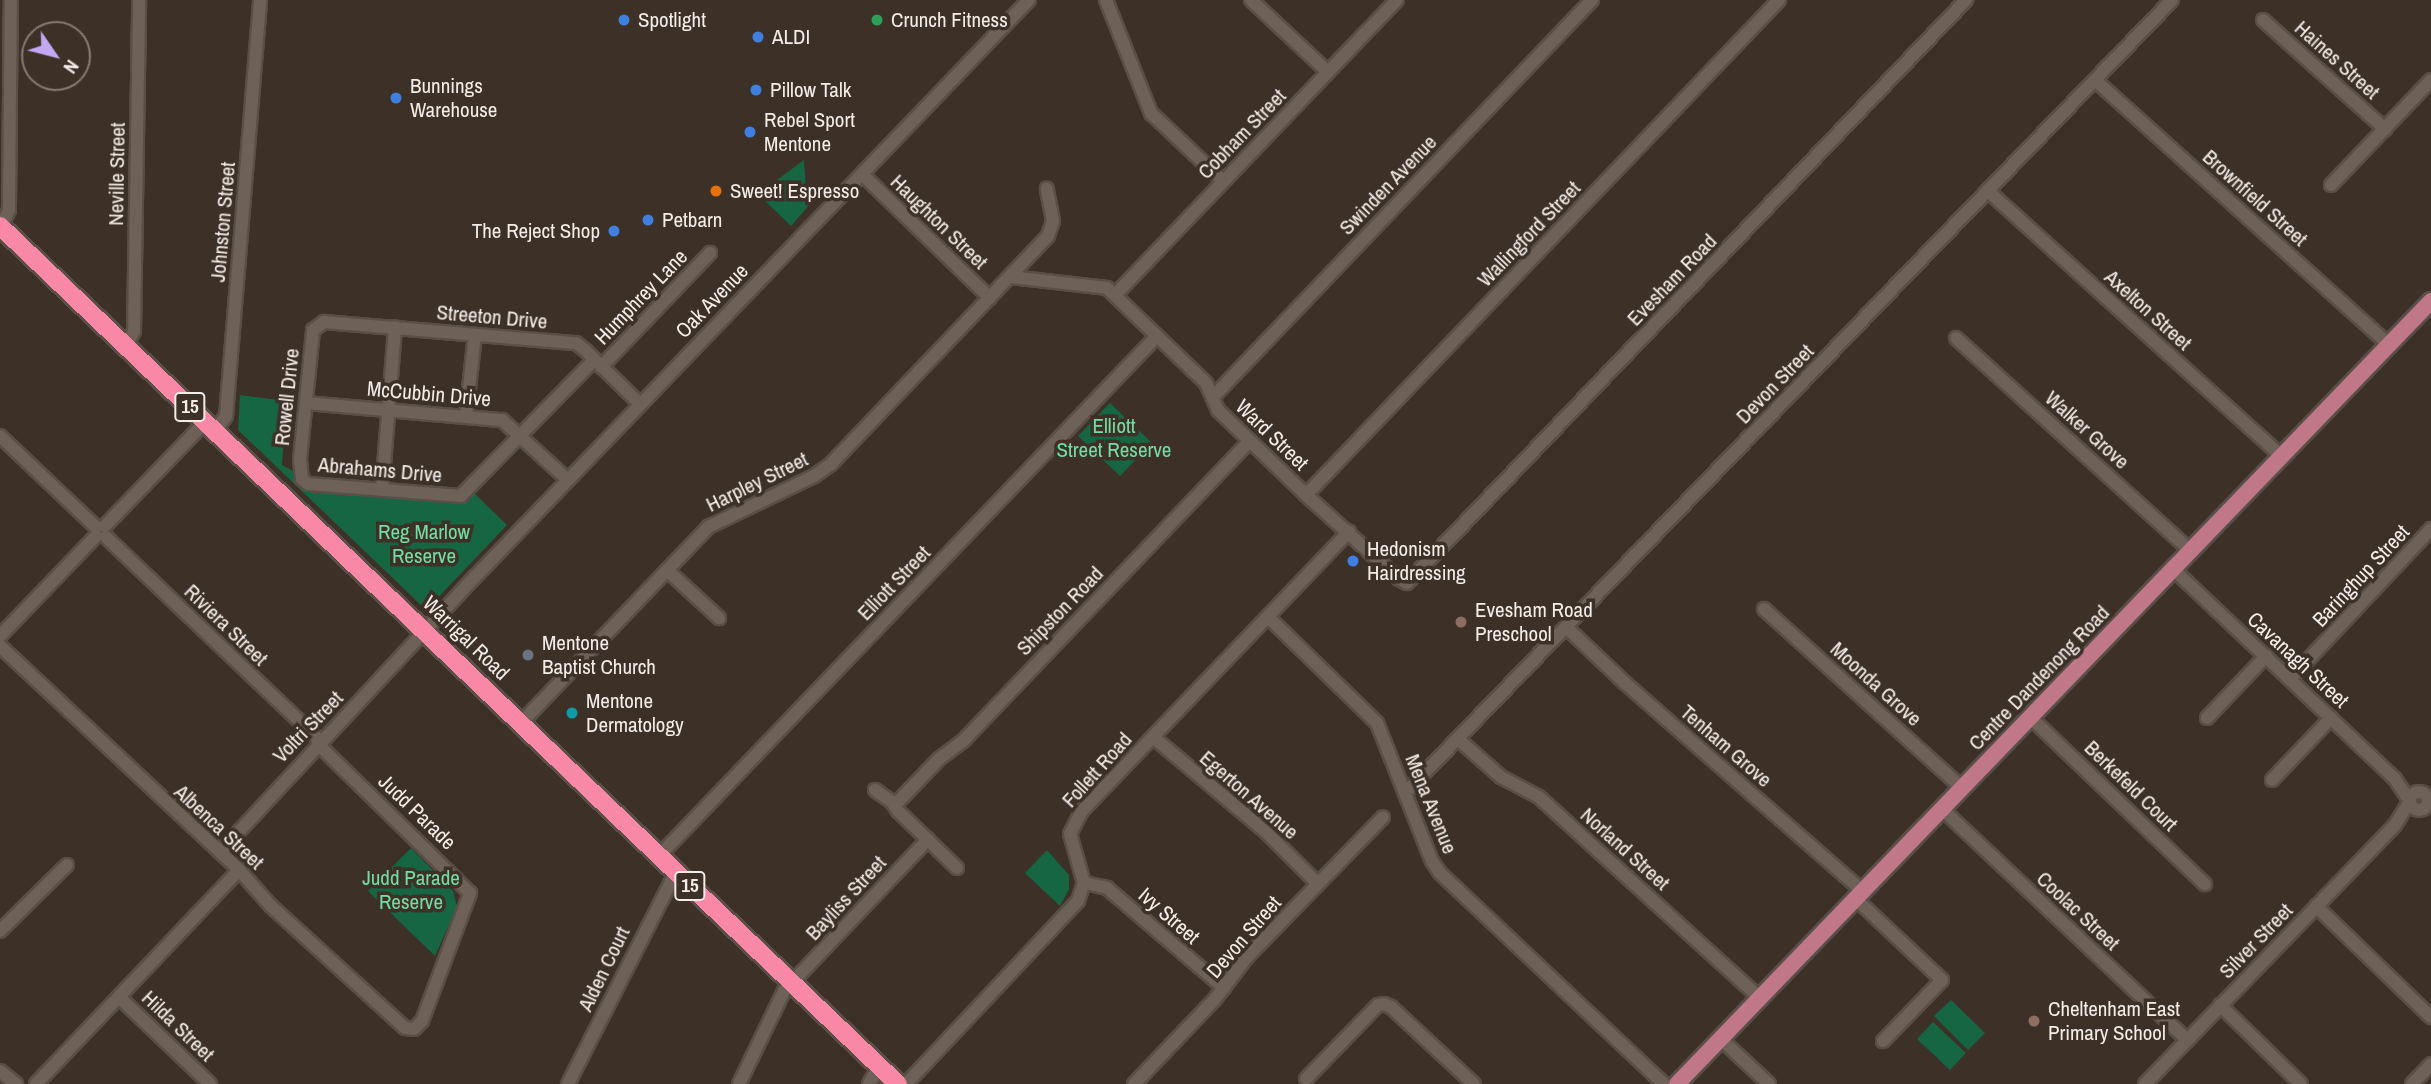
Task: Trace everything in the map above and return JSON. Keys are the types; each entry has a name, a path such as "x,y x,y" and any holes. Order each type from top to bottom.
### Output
{"highway":[{"name":"Warrigal Road","path":"0,227 898,1084"}],"main road":[{"name":"Centre Dandenong Road","path":"1677,1084 2431,301"}],"street":[{"path":"0,227 9,210 11,0"},
{"name":"Neville Street","path":"126,346 134,331 139,0"},
{"name":"Johnston Street","path":"223,439 215,431 226,416 260,0"},
{"name":"Oak Avenue","path":"426,631 640,404 1029,0"},
{"path":"1106,0 1151,113 1223,181"},
{"path":"1251,0 1328,72"},
{"name":"Cobham Street","path":"1115,295 1396,0"},
{"name":"Swinden Avenue","path":"1213,397 1592,0"},
{"name":"Wallingford Street","path":"1306,495 1779,0"},
{"name":"Evesham Road","path":"1403,582 1412,580 1966,0"},
{"name":"Devon Street","path":"1405,793 2172,0"},
{"name":"Haines Street","path":"2263,20 2385,128"},
{"name":"Brownfield Street","path":"2095,80 2389,345"},
{"path":"2331,185 2431,80"},
{"name":"Haughton Street","path":"862,174 990,298"},
{"name":"Harpley Street","path":"521,723 713,523 825,469 1011,277 1051,231 1053,221 1047,189"},
{"name":"Axelton Street","path":"1988,191 2281,456"},
{"name":"Humphrey Lane","path":"461,496 710,253"},
{"name":"Ward Street","path":"1011,277 1100,285 1115,295 1206,383 1218,410 1306,495 1403,582"},
{"name":"Streeton Drive","path":"318,325 324,322 576,343 640,404"},
{"name":"Rowell Drive","path":"300,475 313,330 318,325"},
{"path":"382,489 395,328"},
{"path":"466,416 475,335"},
{"name":"Elliott Street","path":"659,856 1157,336"},
{"name":"Walker Grove","path":"1956,338 2191,551"},
{"name":"McCubbin Drive","path":"306,403 502,420 568,480"},
{"path":"0,646 0,636 205,422"},
{"name":"Riviera Street","path":"0,436 319,743"},
{"name":"Shipston Road","path":"895,805 939,759 963,741 1250,440"},
{"name":"Abrahams Drive","path":"300,475 308,484 461,496"},
{"name":"Baringhup Street","path":"2290,680 2431,530"},
{"name":"Follett Road","path":"1084,883 1070,839 1073,824 1081,812 1349,532"},
{"name":"Cavanagh Street","path":"2174,569 2395,779 2423,801"},
{"path":"667,570 719,618"},
{"name":"Moonda Grove","path":"1765,609 1962,788"},
{"name":"Mena Avenue","path":"1268,617 1377,723 1432,861 1440,873 1664,1084"},
{"name":"Tenham Grove","path":"1566,627 1860,895 1942,980 1883,1041"},
{"name":"Voltri Street","path":"220,852 426,631"},
{"name":"Albenca Street","path":"0,646 239,870 281,916 405,1028 414,1029"},
{"path":"2207,718 2266,656"},
{"name":"Berkefeld Court","path":"2030,717 2206,884"},
{"path":"2272,780 2331,718"},
{"name":"Egerton Avenue","path":"1153,737 1264,830 1318,884"},
{"name":"Norland Street","path":"1458,739 1501,777 1539,797 1760,998"},
{"name":"Judd Parade","path":"319,743 470,893 422,1021 414,1029"},
{"path":"876,790 895,805 957,868"},
{"name":"Silver Street","path":"2145,1084 2395,825 2423,801"},
{"name":"Coolac Street","path":"1942,809 2187,1040"},
{"name":"Devon Street","path":"1143,1081 1224,988 1247,957 1383,817"},
{"name":"Bayliss Street","path":"739,1084 782,994 928,839"},
{"path":"0,930 67,864"},
{"path":"36,1084 239,870"},
{"name":"Alden Court","path":"568,1084 676,872"},
{"path":"906,1084 1072,909 1080,897 1084,883"},
{"name":"Ivy Street","path":"1084,883 1107,888 1224,988"},
{"path":"2316,906 2431,1017"},
{"name":"Hilda Street","path":"119,997 210,1084"},
{"path":"1306,1079 1378,1005 1384,1004 1391,1007 1474,1084"},
{"path":"2220,1005 2301,1084"},
{"path":"1721,1039 1769,1084"},
{"path":"2412,1084 2431,1064"},
{"path":"869,1084 879,1066"},
{"path":"0,1071 16,1084"}],"green space":[{"path":"804,160 806,191 810,204 791,226 758,194"},
{"name":"Reg Marlow Reserve","path":"240,395 286,401 282,465 295,472 298,479 465,499 473,492 507,525 429,607 422,606 238,430"},
{"name":"Elliott Street Reserve","path":"1110,403 1152,443 1120,476 1078,436"},
{"name":"Judd Parade Reserve","path":"411,848 453,891 457,907 435,956 368,891"},
{"path":"1047,850 1069,875 1069,889 1060,906 1025,873"},
{"path":"1951,1000 1985,1033 1968,1050 1934,1016"},
{"path":"1933,1022 1966,1053 1950,1070 1917,1039"}],"place":[{"name":"Spotlight","path":"624,20"},
{"name":"Crunch Fitness","path":"877,20"},
{"name":"ALDI","path":"758,37"},
{"name":"Pillow Talk","path":"756,90"},
{"name":"Bunnings Warehouse","path":"396,98"},
{"name":"Rebel Sport Mentone","path":"750,132"},
{"name":"Sweet! Espresso","path":"716,191"},
{"name":"Petbarn","path":"648,220"},
{"name":"The Reject Shop","path":"614,231"},
{"name":"Hedonism Hairdressing","path":"1353,561"},
{"name":"Evesham Road Preschool","path":"1461,622"},
{"name":"Mentone Baptist Church","path":"528,655"},
{"name":"Mentone Dermatology","path":"572,713"},
{"name":"Cheltenham East Primary School","path":"2034,1021"}]}
